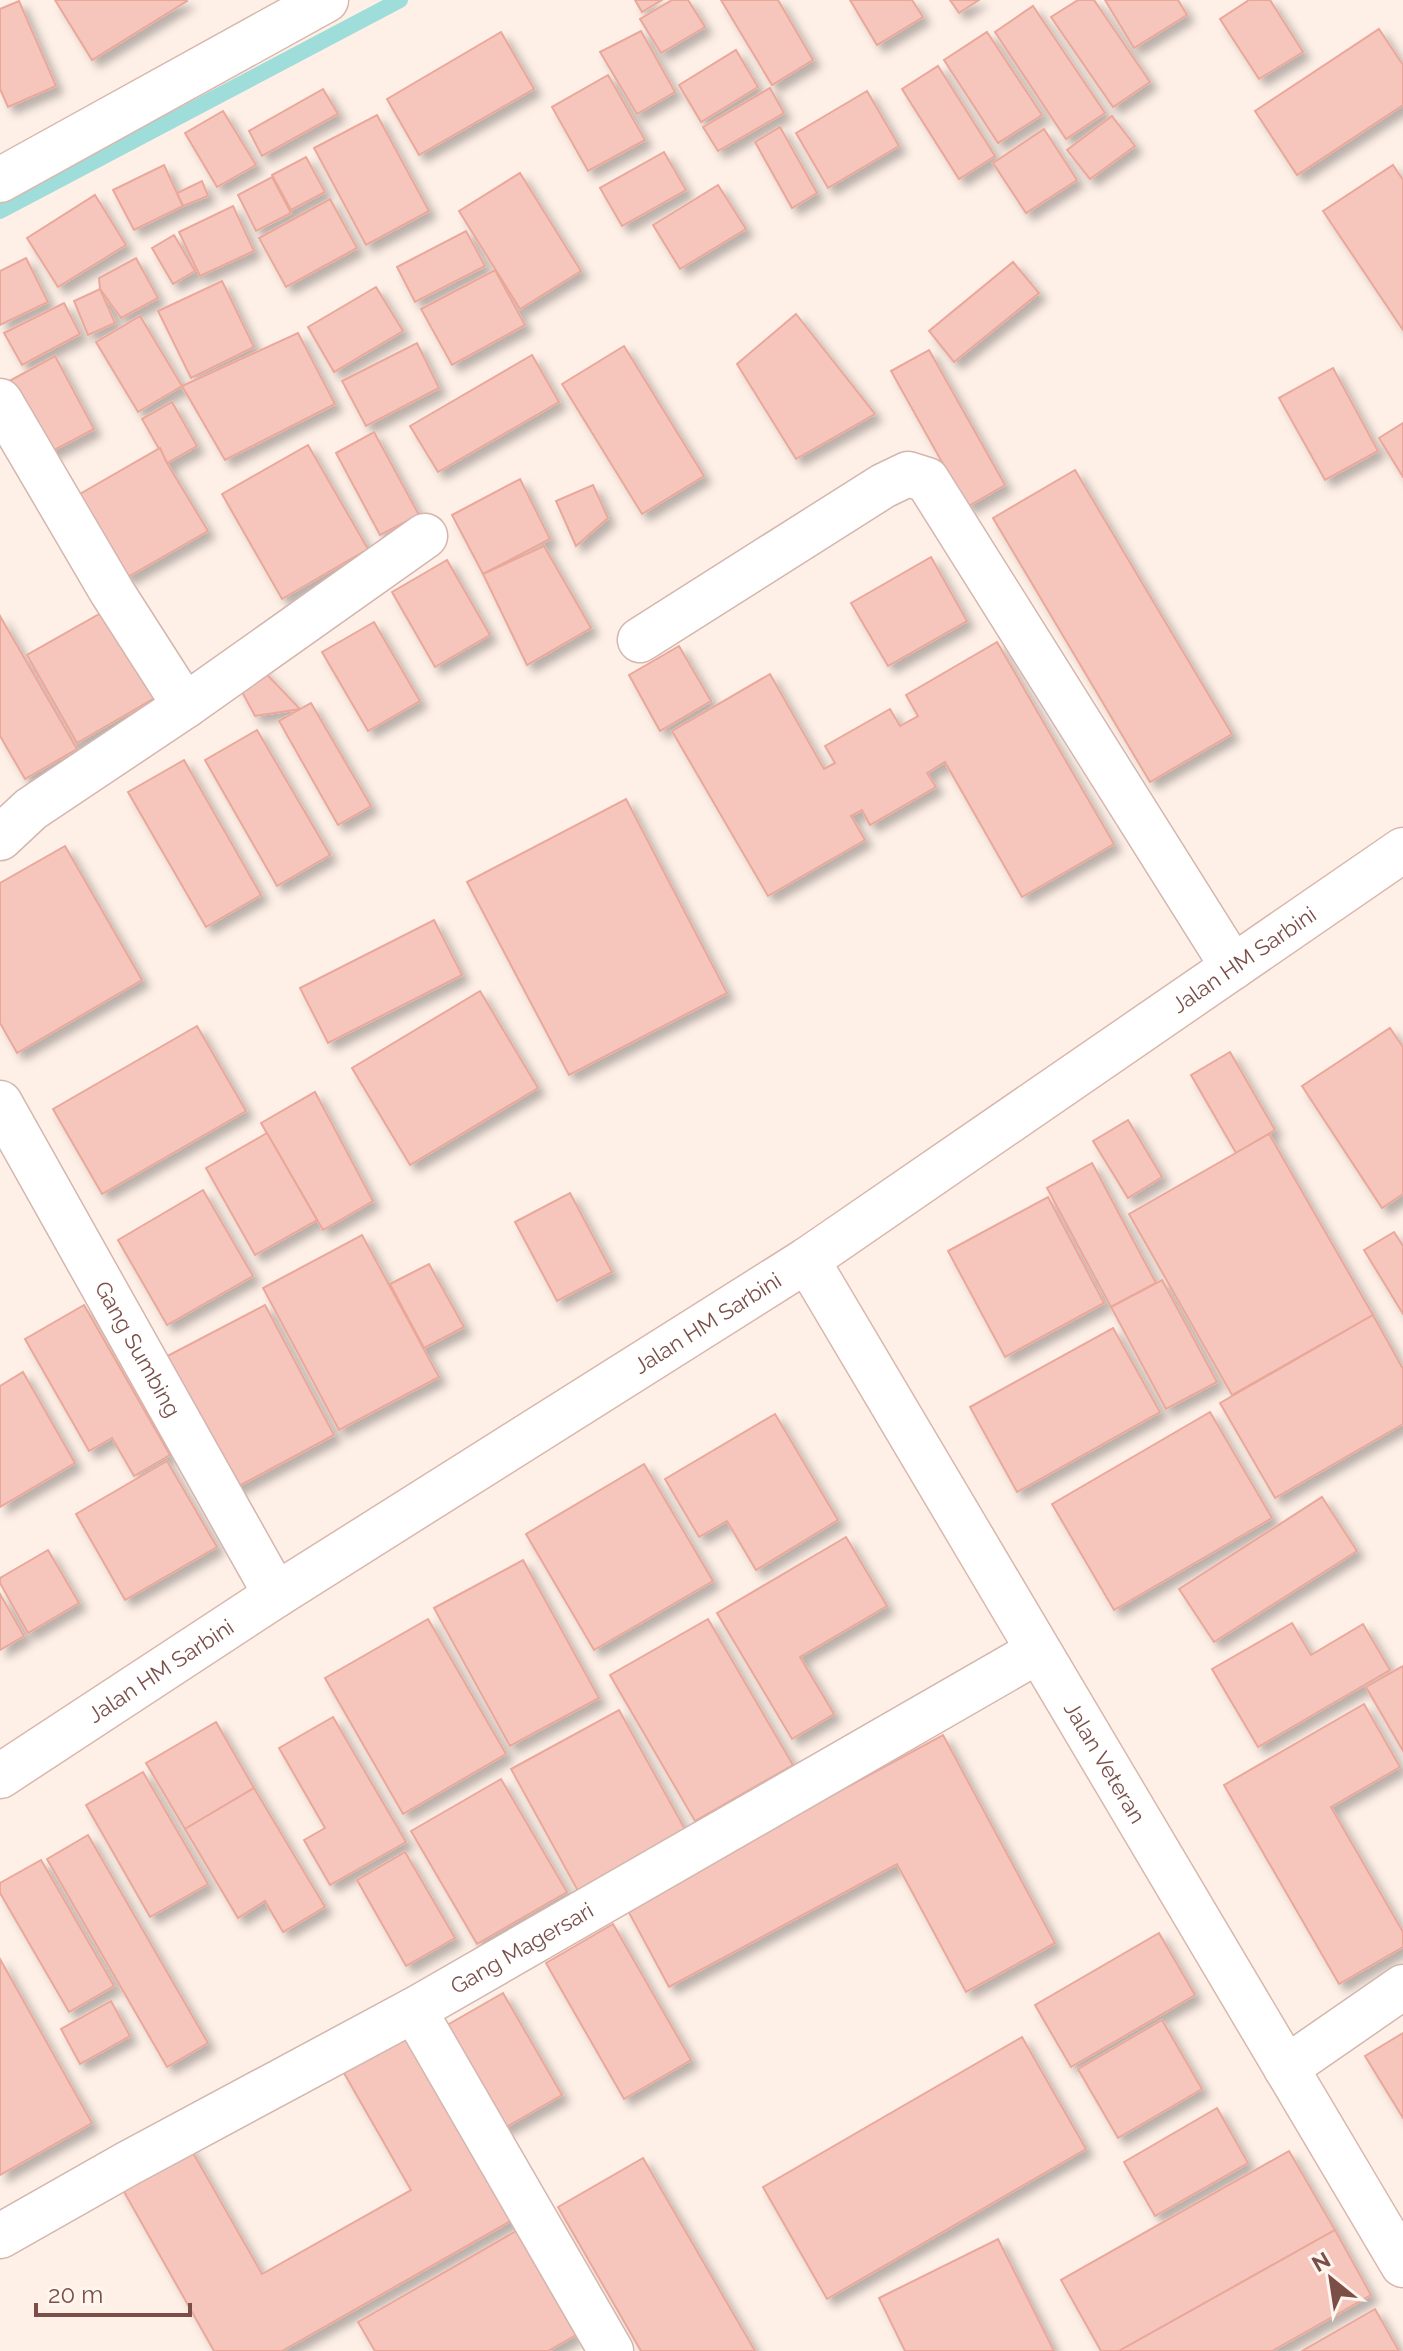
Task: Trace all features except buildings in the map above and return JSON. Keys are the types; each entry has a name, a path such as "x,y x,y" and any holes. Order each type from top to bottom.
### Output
{"street":[{"path":"0,180 326,0"},
{"path":"0,401 112,592 185,706"},
{"path":"640,640 883,486 908,474 927,480 1233,967"},
{"path":"0,838 31,809 185,706 425,536"},
{"name":"Jalan HM Sarbini","path":"0,1776 276,1595 807,1260 1403,850"},
{"name":"Gang Sumbing","path":"0,1103 276,1595"},
{"name":"Jalan Veteran","path":"807,1260 1403,2265"},
{"name":"Gang Magersari","path":"0,2236 414,2010 1038,1651"},
{"path":"1286,2068 1403,1987"},
{"path":"414,2010 602,2348"}],"waterway":[{"path":"0,211 400,0"}]}
